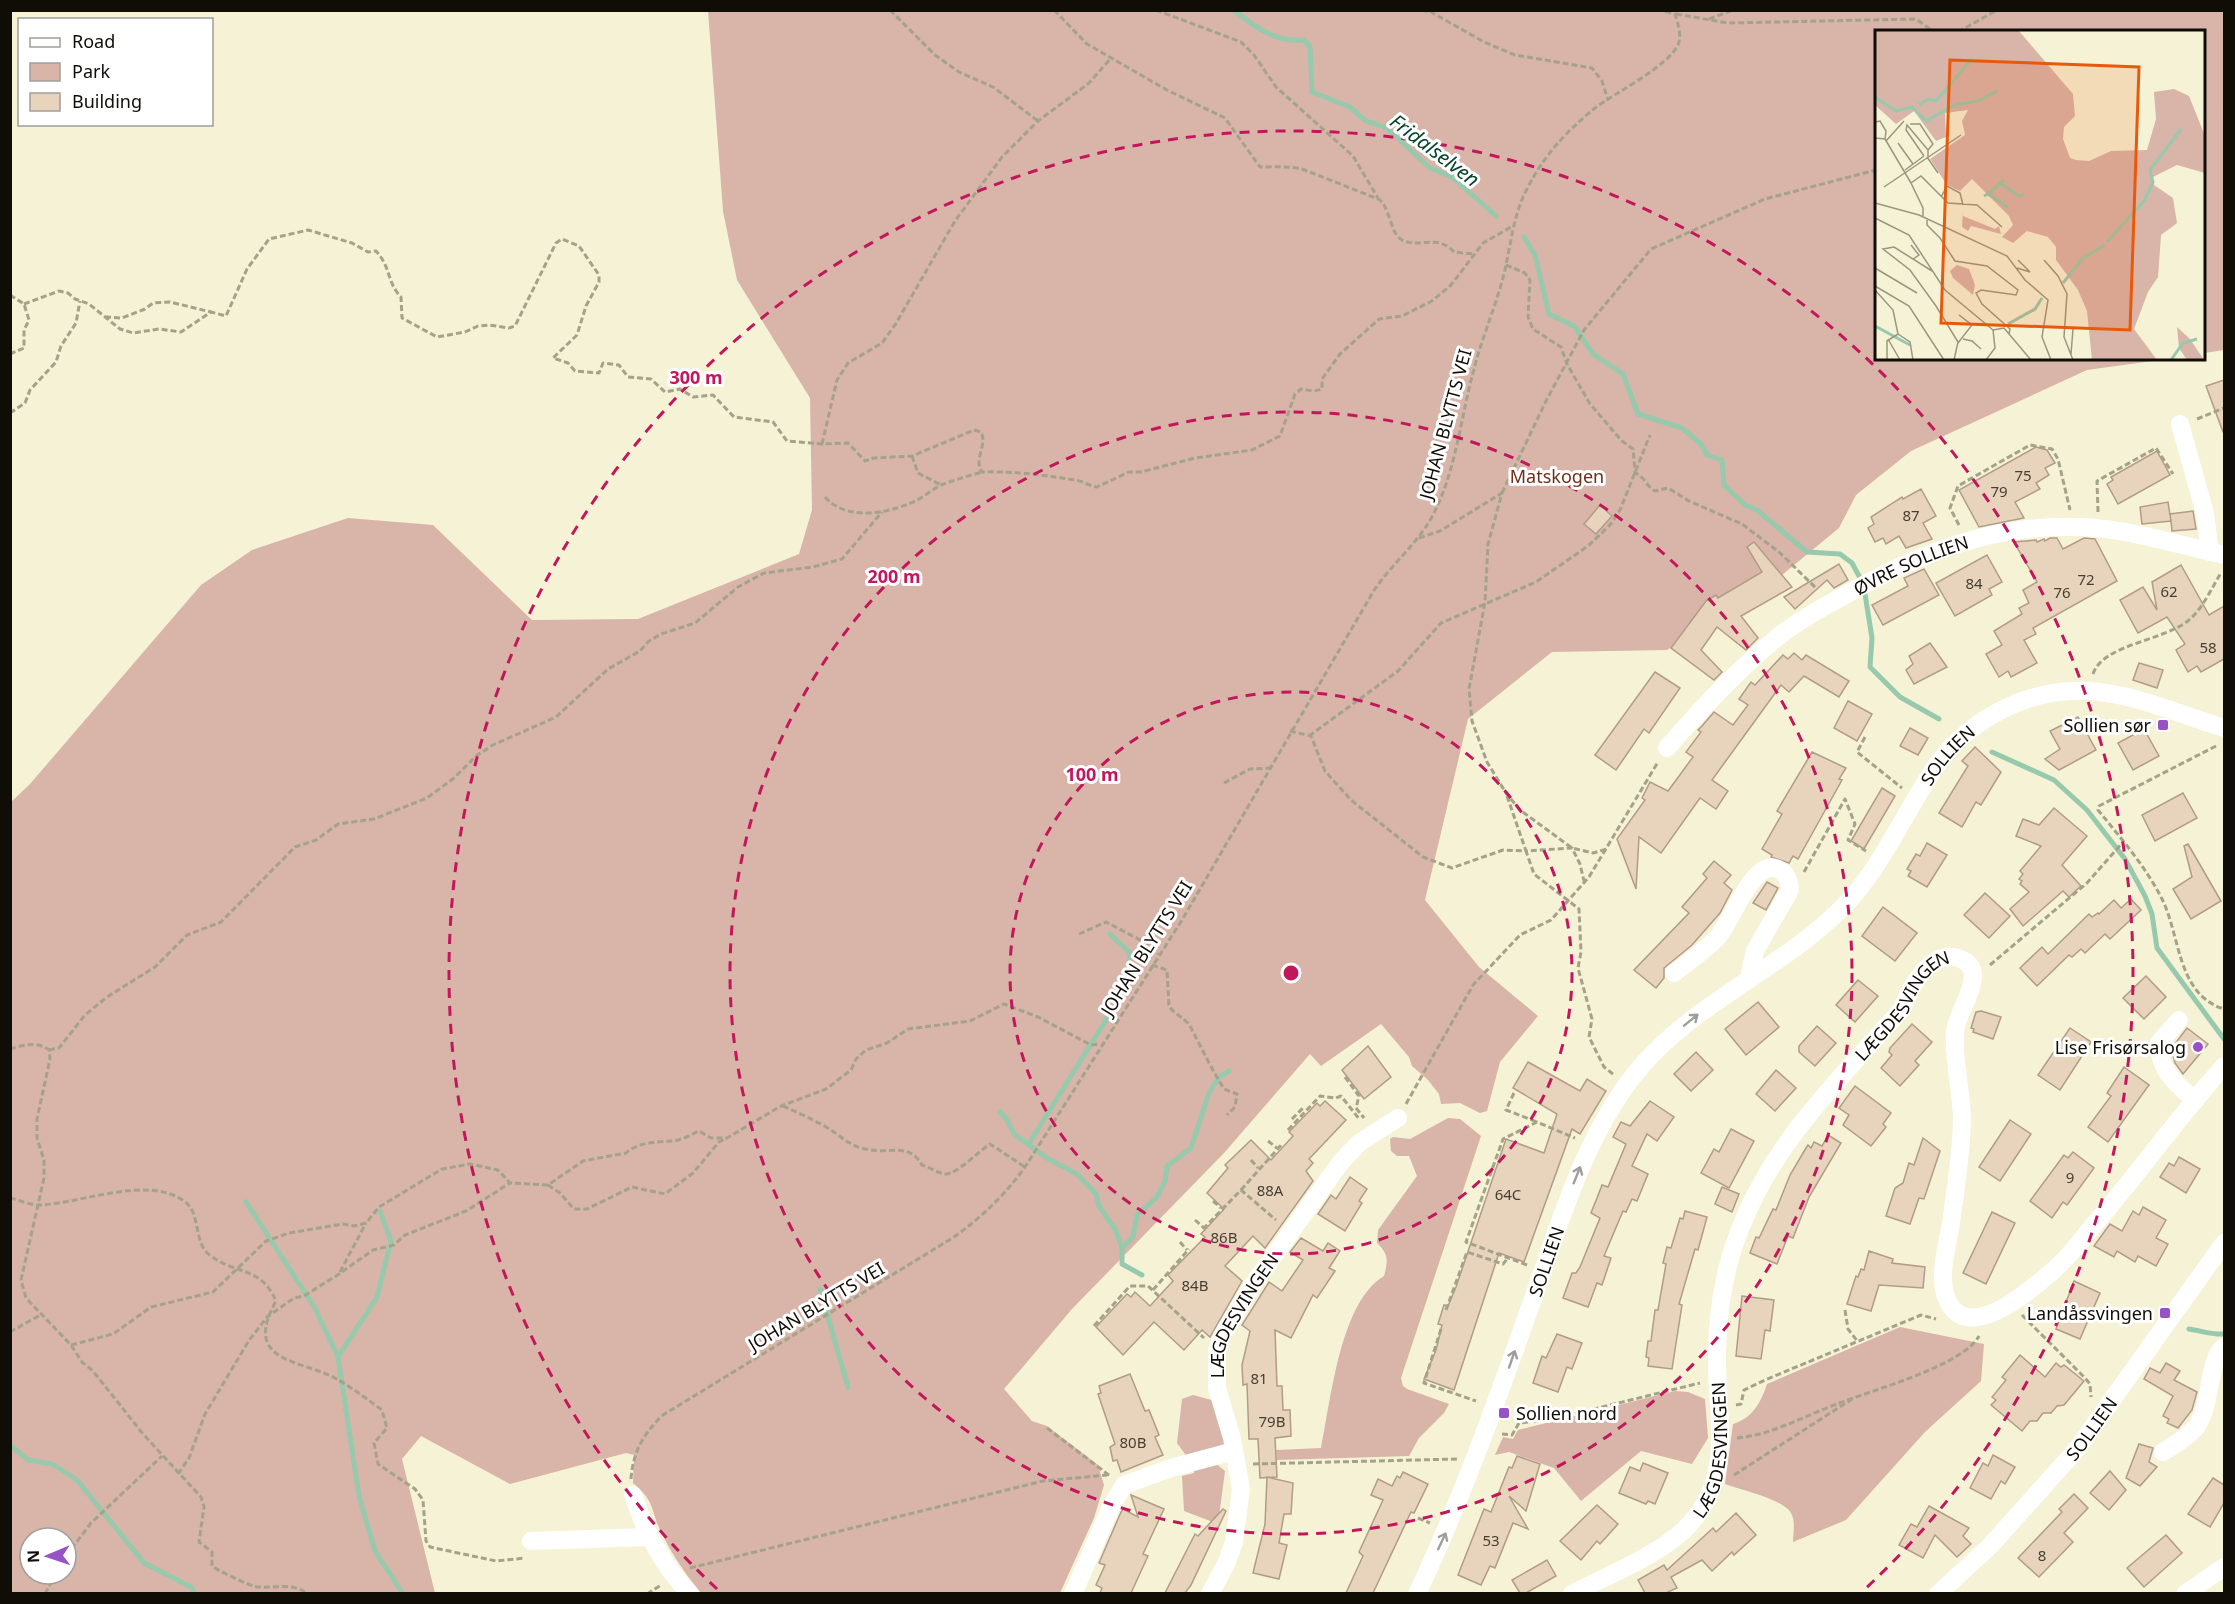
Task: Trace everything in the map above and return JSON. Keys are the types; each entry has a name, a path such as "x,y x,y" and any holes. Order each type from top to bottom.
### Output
{"street":[{"name":"ØVRE SOLLIEN","path":"1666,748 1740,670 1780,635 1828,604 1892,569 1953,544 2012,531 2051,527 2098,528 2217,554 2205,513 2188,422"},
{"name":"SOLLIEN","path":"1417,1593 1478,1453 1571,1191 1592,1144 1627,1084 1670,1036 1830,919 1855,893 1880,860 1933,770 1960,739 1983,721 2026,699 2091,691 2126,698 2222,735"},
{"path":"1674,973 1718,937 1740,903 1750,882 1761,870 1775,868 1783,872 1790,884 1790,890 1755,951 1749,978"},
{"name":"LÆGDESVINGEN","path":"1572,1593 1673,1539 1695,1518 1715,1482 1721,1440 1717,1379 1718,1327 1728,1271 1740,1228 1774,1162 1808,1114 1902,1009 1908,992 1934,961 1948,957 1958,958 1969,965 1973,977 1972,986 1961,1007 1956,1026 1962,1119 1943,1284 1946,1298 1956,1312 1971,1317 1990,1316"},
{"path":"2179,1020 2159,1043 2159,1058 2168,1075 2195,1101"},
{"path":"1990,1316 2013,1302 2057,1267 2138,1173 2224,1066"},
{"name":"LÆGDESVINGEN","path":"1210,1593 1227,1562 1236,1533 1241,1489 1217,1388 1217,1351 1222,1336 1252,1286 1341,1162 1359,1143 1398,1118"},
{"name":"SOLLIEN","path":"1938,1593 1998,1538 2077,1449 2224,1244"},
{"path":"2163,1452 2197,1426 2209,1401 2214,1365 2219,1352 2224,1347"},
{"path":"1073,1593 1124,1485 1171,1468 1235,1458"},
{"path":"633,1495 648,1537 674,1577 690,1593"},
{"path":"531,1541 648,1537"},
{"path":"2185,1593 2224,1567"}],"path":[{"path":"62,10 72,10"},
{"path":"890,10 935,55 959,72 993,87 1038,122"},
{"path":"1054,10 1087,44 1225,118 1260,167 1301,169 1379,199"},
{"path":"1156,10 1241,42 1254,55 1276,87 1353,156 1390,215 1394,232 1400,239 1429,241 1448,245 1454,252 1474,254"},
{"path":"1421,10 1431,12 1484,42 1515,55 1592,68 1602,81 1608,100"},
{"path":"1660,10 1708,20 1795,22 1916,19 1931,30"},
{"path":"1708,20 1733,10"},
{"path":"1962,30 1998,10"},
{"name":"JOHAN BLYTTS VEI","path":"633,1495 631,1478 635,1454 642,1438 663,1415 954,1237 980,1219 1008,1191 1025,1167 1182,920 1290,731 1378,584 1417,538 1434,513 1444,488 1481,342 1506,265 1514,226 1527,188 1555,143 1608,100 1661,63 1678,45 1679,28 1675,14"},
{"path":"822,444 837,380 848,363 882,343 955,221 1002,157 1038,122 1089,83 1111,58"},
{"path":"1584,880 1580,864 1572,848 1520,810 1506,793 1487,762 1472,721 1469,689 1485,602 1488,544 1502,494 1546,400 1584,330 1651,249 1765,199 1875,170"},
{"path":"825,497 833,506 852,512 882,512 914,502 941,485 982,472 1018,471 1040,474 1077,480 1097,488 1129,472 1141,472 1195,458 1252,450 1280,436 1295,394 1301,389 1322,389 1322,379 1340,354 1379,319 1402,316 1432,302 1451,285 1483,243 1514,226"},
{"path":"103,317 122,318 145,309 153,303 170,302 226,315 247,269 269,239 308,230 352,243 368,252 376,251 388,272 392,288 400,297 402,318 415,327 437,337 489,325 509,328 514,326 556,243 562,239 579,246 598,275 599,282 586,306 578,335 553,358 568,363 575,371 599,373 603,363 619,364 628,377 651,379 665,392 680,389 693,397 713,395 734,417 773,422 787,441 822,444 848,443 863,461 912,456 974,430 981,432 983,440 978,459 982,472"},
{"path":"1506,265 1524,273 1530,280 1528,316 1533,329 1556,341 1561,347 1567,364 1599,415 1622,441 1633,449 1635,473"},
{"path":"24,304 59,291 68,292 80,301 89,304 120,329 133,333 159,329 181,332 210,312"},
{"path":"10,295 24,304 29,320 24,330 24,348 10,354"},
{"path":"10,413 25,403 30,390 56,362 61,346 76,323 80,301"},
{"path":"2188,422 2224,408"},
{"path":"1311,736 1398,671 1441,623 1485,602 1536,582 1588,546 1617,516 1650,435"},
{"path":"1950,508 1958,486 2030,444 2052,449 2058,459 2069,505"},
{"path":"2098,528 2097,481 2156,448 2173,474"},
{"path":"912,456 918,473 941,485"},
{"path":"1635,473 1642,476 1650,489 1655,491 1668,488 1689,501 1742,524 1802,573 1828,604"},
{"path":"1417,538 1440,531 1502,494"},
{"path":"10,1049 28,1044 43,1046 49,1050 59,1048 84,1015 107,997 154,967 187,935 221,922 295,847 316,840 338,824 374,819 427,798 454,778 476,756 493,745 556,717 608,669 640,651 660,634 695,622 738,587 764,573 813,567 842,560 882,512"},
{"path":"2091,691 2093,671 2111,654 2171,632 2190,619 2204,603 2224,568"},
{"path":"1290,731 1311,736"},
{"path":"2222,735 2217,746 2099,806 2098,810 2123,841 2161,896 2191,985 2206,1001 2224,1009"},
{"path":"1311,736 1325,771 1351,800 1423,858 1440,866 1452,868 1503,850 1572,848 1593,853 1607,849"},
{"path":"1865,737 1857,752 1894,781"},
{"path":"1398,1118 1473,985 1520,935 1551,920 1569,899 1607,849 1666,748"},
{"path":"1224,783 1250,769 1270,768"},
{"path":"1506,793 1534,874 1579,909 1581,952 1578,968 1592,1019 1589,1037 1605,1067 1627,1084"},
{"path":"1790,890 1798,884 1845,799 1854,824 1848,840 1880,860"},
{"path":"1973,977 2018,944 2087,884 2123,841"},
{"path":"1079,934 1106,922 1148,944 1158,955"},
{"path":"1152,965 1167,970 1169,1006 1189,1025 1203,1055 1216,1070 1224,1089 1237,1094 1235,1107 1227,1115"},
{"path":"267,1317 294,1298 304,1296 339,1274 372,1250 394,1245 405,1235 466,1211 510,1183 548,1185 560,1193 574,1209 587,1209 632,1188 665,1194 693,1173 719,1142 781,1106 826,1089 851,1070 856,1059 866,1050 887,1043 908,1029 970,1021 1004,1005 1038,1017 1091,1046 1102,1044"},
{"path":"49,1050 50,1059 37,1119 37,1138 44,1169 21,1280 27,1298 71,1345 82,1362 162,1456 201,1497 204,1507 199,1542 212,1552 212,1566 217,1571 253,1586 300,1588 307,1593"},
{"path":"1292,1119 1320,1096 1336,1098 1341,1096 1367,1126 1356,1108 1359,1096 1345,1077"},
{"path":"1514,1093 1506,1110 1592,1144"},
{"path":"781,1106 828,1128 849,1145 873,1151 895,1149 908,1151 917,1156 922,1165 945,1174 958,1170 973,1155 990,1144 1025,1167"},
{"path":"1288,1131 1304,1107"},
{"path":"1537,1122 1503,1139 1467,1238 1468,1243 1543,1271"},
{"path":"548,1185 583,1161 626,1153 631,1149 654,1142 680,1140 699,1131 711,1138 727,1138"},
{"path":"1268,1141 1277,1148"},
{"path":"1195,1220 1203,1229 1282,1144"},
{"path":"1251,1160 1258,1168"},
{"path":"339,1274 366,1223 379,1207 442,1170 470,1164 498,1170 510,1183"},
{"path":"10,1198 38,1206 116,1192 155,1190 173,1194 186,1202 192,1212 198,1239 206,1252 213,1258 260,1278 270,1288 276,1301 248,1342 205,1414 189,1458 178,1474"},
{"path":"1241,1190 1269,1214"},
{"path":"1213,1200 1221,1208"},
{"path":"71,1345 113,1334 151,1306 213,1292 266,1242 289,1233 343,1224 354,1226 366,1223"},
{"path":"1153,1290 1188,1250 1180,1242"},
{"path":"1446,1310 1467,1252 1500,1263 1508,1258"},
{"path":"1094,1326 1131,1286 1138,1284 1153,1290 1203,1337"},
{"path":"2013,1302 2037,1332 2090,1384 2090,1400"},
{"path":"1845,1310 1848,1329 1858,1342"},
{"path":"10,1332 42,1314"},
{"path":"1730,1406 1741,1404 1744,1390 1922,1315 1931,1316 1939,1321 1944,1319"},
{"path":"1721,1440 1761,1434 1855,1397 1917,1376 1964,1352 1975,1343 1990,1316"},
{"path":"267,1317 267,1340 271,1349 281,1358 334,1378 382,1410 387,1428 374,1443 378,1464 415,1489 423,1500 426,1541 430,1547 496,1561 534,1557 531,1541"},
{"path":"1441,1329 1424,1383 1481,1403"},
{"path":"1504,1434 1512,1435 1519,1423 1553,1419 1717,1379"},
{"path":"1715,1482 1729,1478 1855,1397"},
{"path":"674,1577 697,1564 967,1502 1043,1481 1109,1475 1047,1428"},
{"path":"78,1540 91,1523 162,1456"},
{"path":"1235,1458 1455,1459"}],"green space":[{"name":"Matskogen","path":"708,11 2224,11 2224,350 2205,353 2205,30 1875,30 1875,360 2160,360 2087,370 1911,451 1856,495 1839,528 1766,588 1667,650 1552,652 1468,719 1425,900 1479,967 1538,1016 1500,1062 1487,1111 1480,1113 1460,1103 1441,1104 1439,1094 1412,1066 1409,1057 1381,1024 1321,1066 1310,1054 1224,1153 1072,1309 1004,1389 1032,1421 1047,1426 1098,1465 1104,1485 1094,1518 1060,1593 701,1593 671,1550 646,1496 633,1483 634,1455 626,1453 510,1484 421,1436 402,1459 435,1593 11,1594 11,802 30,784 201,585 252,550 348,518 433,525 532,620 638,619 799,554 812,510 810,398 737,280 723,211"},
{"path":"1448,1118 1460,1119 1481,1136 1401,1378 1403,1386 1407,1389 1449,1404 1444,1413 1419,1438 1409,1456 1277,1460 1276,1450 1321,1448 1334,1379 1347,1329 1357,1307 1369,1289 1384,1276 1386,1258 1384,1251 1377,1243 1378,1230 1417,1176 1409,1156 1397,1156 1391,1151 1390,1139 1393,1137 1410,1139"},
{"path":"1900,1327 1984,1344 1981,1381 1925,1432 1846,1520 1793,1542 1793,1520 1787,1508 1761,1495 1725,1484 1733,1424 1746,1418 1755,1409 1767,1384"},
{"path":"1675,1391 1688,1392 1705,1399 1708,1438 1692,1464 1641,1451 1581,1501 1554,1468 1509,1452 1495,1455 1503,1437 1513,1439 1518,1430"},
{"path":"1193,1395 1215,1401 1226,1446 1188,1458 1177,1443 1182,1399"},
{"path":"1213,1461 1225,1471 1218,1524 1184,1511 1182,1476 1194,1473 1193,1467"}],"building":[{"path":"2224,380 2224,432 2223,432 2206,386"},
{"path":"2036,447 2047,450 2055,463 2045,468 2049,475 2036,483 2040,489 2015,502 2024,518 1979,527 1959,490"},
{"path":"2157,451 2170,475 2118,504 2107,484 2113,480 2111,477"},
{"path":"1921,489 1936,516 1923,523 1932,539 1906,548 1899,536 1886,544 1883,538 1875,542 1868,528 1874,524 1871,517 1902,497 1903,499"},
{"path":"2168,502 2171,521 2142,524 2140,507"},
{"path":"1600,505 1612,516 1596,534 1584,524"},
{"path":"2193,511 2196,529 2172,531 2170,514"},
{"path":"2057,538 2063,549 2084,538 2095,539 2117,581 2033,628 2036,634 2024,640 2037,663 2011,677 2008,671 1999,677 1986,654 2002,645 1994,631 2022,614 2019,608 2029,603 2023,590 2037,582 2014,542 2036,540 2037,542"},
{"path":"1754,542 1792,587 1741,616 1758,638 1746,650 1717,627 1701,650 1722,672 1714,680 1671,648 1706,601 1716,595 1718,598 1762,572 1747,547"},
{"path":"1987,555 2002,582 1989,589 1992,595 1955,616 1936,583"},
{"path":"1839,564 1848,580 1834,588 1827,580 1795,609 1784,597"},
{"path":"2181,565 2209,615 2224,606 2224,659 2201,672 2197,666 2188,672 2176,650 2185,644 2167,617 2138,633 2120,600 2143,587 2157,610 2152,582"},
{"path":"1924,569 1939,595 1883,625 1872,605 1908,586 1904,578"},
{"path":"1930,643 1947,667 1914,684 1906,670 1913,664 1909,656"},
{"path":"1794,653 1802,660 1806,655 1849,681 1839,697 1804,676 1789,692 1781,685 1712,780 1728,791 1716,809 1700,798 1661,853 1639,837 1636,889 1617,839 1645,800 1642,798 1650,782 1668,791 1693,757 1686,752 1701,732 1698,730 1714,712 1733,725 1748,705 1739,699 1751,682 1755,685 1783,655 1788,659"},
{"path":"2139,663 2163,670 2157,688 2133,680"},
{"path":"1655,672 1680,688 1649,733 1644,729 1616,770 1595,755"},
{"path":"1848,701 1872,714 1857,741 1834,728"},
{"path":"2078,717 2096,750 2059,770 2045,759 2060,749 2050,731"},
{"path":"1910,728 1928,738 1918,755 1900,746"},
{"path":"2144,729 2159,756 2133,770 2118,743"},
{"path":"1975,747 2001,772 1981,805 1976,802 1962,827 1939,813 1968,766 1962,761"},
{"path":"1812,752 1846,768 1839,779 1842,780 1798,859 1793,856 1789,863 1771,857 1772,855 1762,849 1782,814 1777,811"},
{"path":"1882,788 1895,796 1864,849 1851,841"},
{"path":"2183,793 2197,818 2155,841 2142,815"},
{"path":"2054,808 2087,836 2062,865 2081,886 2069,897 2063,891 2023,926 2010,909 2029,892 2020,884 2022,881 2019,879 2023,874 2020,871 2041,846 2016,836 2023,819 2039,825"},
{"path":"1927,843 1947,855 1927,887 1908,876 1911,871 1907,869 1916,854 1920,856"},
{"path":"2188,844 2221,901 2191,919 2173,889 2192,877 2184,846"},
{"path":"1714,861 1731,875 1724,883 1732,890 1720,913 1692,945 1664,968 1664,978 1656,988 1634,970 1689,913 1682,907 1707,878 1703,874"},
{"path":"1767,882 1778,888 1766,910 1753,903"},
{"path":"1985,893 2010,916 1989,938 1964,915"},
{"path":"2131,899 2141,910 2110,939 2105,934 2085,953 2081,949 2072,957 2069,955 2037,986 2020,968 2042,947 2048,954 2089,914 2092,917 2099,914 2114,900 2121,908"},
{"path":"1883,907 1917,933 1895,961 1862,936"},
{"path":"2146,976 2166,997 2144,1019 2123,998"},
{"path":"1858,980 1878,996 1855,1022 1836,1005"},
{"path":"1758,1002 1779,1027 1746,1055 1725,1029"},
{"path":"1981,1011 2001,1017 1993,1039 1973,1032 1974,1029 1971,1028 1976,1012"},
{"path":"1912,1024 1932,1042 1915,1061 1919,1065 1900,1086 1881,1068 1892,1055 1889,1052 1890,1048"},
{"path":"1817,1026 1836,1043 1815,1066 1799,1052 1799,1046"},
{"path":"2070,1028 2091,1042 2060,1090 2038,1075"},
{"path":"2187,1028 2208,1044 2183,1074 2175,1063 2171,1049"},
{"path":"1368,1046 1391,1077 1364,1099 1342,1070"},
{"path":"1696,1052 1713,1070 1691,1091 1674,1074"},
{"path":"1528,1062 1580,1091 1587,1079 1606,1091 1580,1134 1572,1129 1524,1262 1499,1253 1454,1390 1424,1379 1436,1350 1442,1325 1438,1324 1444,1305 1448,1306 1456,1287 1506,1139 1544,1153 1557,1114 1513,1088"},
{"path":"2124,1067 2149,1085 2108,1142 2088,1127 2111,1096 2107,1093"},
{"path":"1776,1070 1796,1088 1775,1111 1756,1094"},
{"path":"1855,1086 1891,1113 1883,1124 1886,1127 1871,1146 1843,1125 1849,1115 1839,1108"},
{"path":"1325,1101 1346,1120 1309,1159 1313,1163 1306,1171 1313,1181 1265,1248 1253,1236 1225,1266 1242,1281 1210,1337 1202,1330 1184,1350 1154,1322 1123,1355 1096,1327 1127,1294 1131,1297 1135,1292 1150,1306 1173,1281 1168,1275 1205,1237 1201,1234 1224,1209 1207,1193 1228,1168 1225,1165 1251,1140 1271,1160 1293,1136 1289,1132 1317,1103 1320,1106"},
{"path":"1650,1101 1674,1117 1657,1141 1647,1134 1632,1166 1648,1174 1637,1201 1632,1199 1626,1212 1623,1211 1604,1256 1611,1258 1602,1285 1597,1283 1588,1307 1563,1298 1572,1273 1576,1273 1580,1267 1600,1218 1591,1213 1602,1185 1608,1187 1626,1144 1613,1137 1621,1122 1630,1126"},
{"path":"2010,1120 2031,1134 2000,1181 1979,1167"},
{"path":"1731,1129 1754,1141 1729,1188 1701,1173 1714,1149 1719,1152"},
{"path":"1828,1135 1841,1143 1809,1197 1793,1238 1788,1236 1777,1264 1750,1253 1756,1237 1759,1238 1773,1209 1776,1210 1790,1175 1806,1148 1808,1145 1811,1148 1814,1142 1822,1146"},
{"path":"1923,1138 1940,1151 1924,1199 1919,1198 1910,1224 1886,1216 1895,1188 1903,1183 1909,1163 1914,1165"},
{"path":"2073,1152 2094,1168 2067,1205 2063,1202 2052,1218 2030,1201 2064,1155 2068,1158"},
{"path":"2179,1157 2200,1169 2186,1193 2160,1177 2169,1163 2174,1166"},
{"path":"1350,1177 1367,1189 1359,1201 1362,1203 1345,1231 1318,1214 1331,1195 1336,1199"},
{"path":"1722,1187 1739,1194 1732,1212 1715,1204"},
{"path":"2143,1207 2166,1220 2156,1238 2168,1244 2156,1266 2138,1256 2135,1262 2117,1251 2114,1257 2094,1246 2110,1224 2122,1231 2133,1211 2139,1215"},
{"path":"1685,1211 1707,1217 1679,1304 1682,1305 1672,1369 1648,1366 1649,1358 1646,1357 1648,1341 1651,1341 1655,1310 1658,1310 1666,1264 1663,1263 1667,1247 1671,1248 1680,1218 1683,1219"},
{"path":"1992,1212 2015,1223 1986,1284 1963,1273"},
{"path":"1301,1238 1323,1251 1328,1243 1340,1251 1329,1268 1335,1271 1317,1298 1313,1295 1291,1338 1275,1330 1277,1386 1282,1386 1283,1410 1290,1410 1291,1436 1275,1438 1277,1477 1260,1478 1258,1439 1249,1439 1247,1384 1243,1385 1242,1365 1250,1331 1242,1325 1269,1282 1282,1291 1303,1260 1290,1252"},
{"path":"1869,1251 1893,1259 1892,1263 1925,1267 1923,1288 1879,1285 1871,1311 1847,1304 1856,1276 1858,1277 1861,1269 1864,1270"},
{"path":"2074,1281 2100,1293 2080,1339 2056,1329"},
{"path":"1742,1296 1774,1300 1770,1331 1765,1330 1761,1359 1736,1356"},
{"path":"1557,1334 1582,1343 1572,1369 1567,1367 1558,1392 1533,1383 1542,1356 1546,1358"},
{"path":"2020,1355 2045,1377 2056,1363 2061,1367 2064,1365 2084,1381 2064,1405 2057,1406 2051,1413 2043,1413 2037,1421 2030,1421 2022,1431 1991,1405 1996,1400 1992,1397 2006,1380 2002,1377"},
{"path":"2166,1363 2180,1371 2174,1380 2197,1392 2192,1410 2178,1428 2167,1423 2169,1419 2163,1416 2173,1396 2144,1379 2150,1368 2160,1373"},
{"path":"1130,1374 1145,1411 1149,1410 1159,1435 1155,1437 1163,1455 1121,1472 1117,1460 1113,1461 1110,1447 1115,1444 1098,1394 1101,1393 1099,1386"},
{"path":"2139,1444 2153,1448 2149,1462 2157,1467 2140,1486 2126,1478"},
{"path":"1993,1455 2015,1467 2005,1484 2001,1481 1991,1499 1970,1488 1983,1463 1988,1466"},
{"path":"1517,1456 1540,1464 1526,1511 1509,1496 1528,1529 1513,1523 1495,1568 1490,1566 1481,1585 1458,1575 1484,1509 1491,1512 1509,1467 1512,1468"},
{"path":"1643,1463 1668,1473 1655,1504 1648,1501 1646,1504 1619,1493 1630,1467 1640,1471"},
{"path":"2110,1471 2126,1490 2109,1510 2090,1493"},
{"path":"1403,1472 1428,1484 1414,1513 1411,1512 1373,1593 1346,1593 1363,1556 1359,1552 1383,1500 1371,1495 1378,1479 1392,1486 1397,1476 1400,1478"},
{"path":"1267,1477 1293,1483 1291,1514 1284,1514 1279,1543 1287,1545 1279,1579 1253,1573 1265,1524"},
{"path":"2213,1478 2224,1485 2224,1503 2210,1527 2188,1514"},
{"path":"2074,1494 2088,1508 2064,1533 2073,1542 2039,1577 2018,1558 2062,1512 2059,1509"},
{"path":"1131,1495 1164,1509 1143,1554 1148,1556 1131,1593 1100,1593 1102,1588 1096,1585 1105,1565 1099,1563 1121,1512 1123,1509 1138,1517"},
{"path":"1597,1505 1618,1524 1600,1544 1597,1541 1581,1560 1560,1541"},
{"path":"1929,1506 1969,1528 1963,1536 1971,1544 1957,1557 1935,1535 1923,1558 1899,1545 1911,1524 1917,1527"},
{"path":"1223,1509 1226,1511 1191,1585 1185,1593 1165,1593 1195,1534 1198,1536"},
{"path":"1736,1513 1756,1535 1734,1555 1732,1552 1712,1571 1702,1560 1671,1577 1677,1588 1666,1593 1645,1593 1638,1580 1664,1565 1667,1570 1713,1528 1716,1532"},
{"path":"2166,1535 2182,1553 2144,1587 2127,1568"},
{"path":"1547,1560 1556,1576 1526,1593 1520,1593 1512,1580"}],"waterway":[{"name":"Fridalselven","path":"1234,10 1258,28 1275,36 1304,40 1310,47 1312,92 1350,107 1366,121 1387,128 1430,168 1452,177 1496,216"},
{"name":"Fridalselven","path":"1524,237 1535,255 1549,314 1574,326 1593,354 1623,374 1638,414 1682,428 1701,444 1707,455 1722,460 1724,485 1745,505 1757,510 1807,552 1840,554 1852,563 1859,576"},
{"name":"Fridalselven","path":"1865,594 1872,638 1870,667 1900,697 1939,719"},
{"name":"Fridalselven","path":"1992,752 2054,780 2087,810 2125,859 2145,896 2152,914 2157,948 2224,1039"},
{"path":"1030,1142 1129,983 1130,953 1110,934"},
{"path":"1142,1275 1122,1264 1122,1248 1133,1237 1137,1215 1157,1197 1165,1181 1167,1166 1191,1148 1209,1093 1219,1077 1229,1071"},
{"path":"1000,1112 1014,1134 1047,1158 1077,1174 1096,1194 1099,1206 1116,1231 1122,1248"},
{"path":"246,1202 315,1308 338,1357 359,1496 375,1551 403,1594"},
{"path":"338,1357 377,1297 391,1241 380,1211"},
{"path":"820,1289 848,1387"},
{"path":"2189,1329 2224,1334"},
{"path":"10,1445 28,1460 52,1464 77,1480 144,1563 191,1587 195,1594"}],"place":[{"name":"Sollien sør","path":"2163,725"},
{"name":"Lise Frisørsalog","path":"2198,1047"},
{"name":"Landåssvingen","path":"2165,1313"},
{"name":"Sollien nord","path":"1504,1413"}]}
